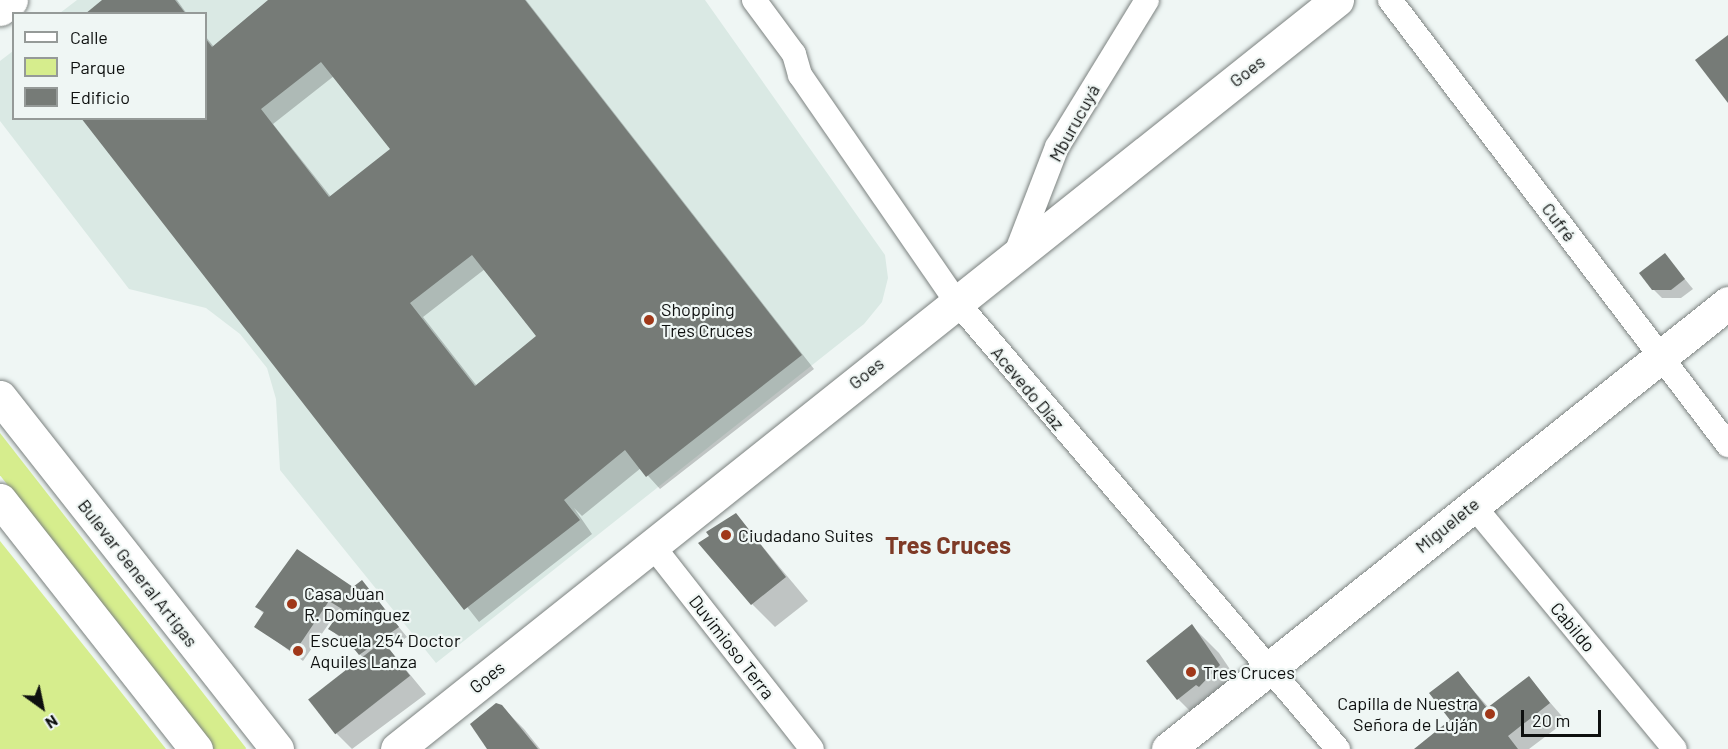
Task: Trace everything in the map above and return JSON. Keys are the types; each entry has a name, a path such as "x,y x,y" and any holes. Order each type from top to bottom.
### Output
{"street":[{"path":"0,9 11,0"},
{"name":"Acevedo Díaz","path":"754,0 794,54 800,75 956,301 1338,749"},
{"name":"Mburucuyá","path":"1016,252 1057,147 1147,0"},
{"name":"Goes","path":"397,749 1016,252 1337,0"},
{"name":"Cufré","path":"1389,0 1728,445"},
{"name":"Miguelete","path":"1168,749 1472,504 1728,303"},
{"name":"Bulevar General Artigas","path":"0,397 276,749"},
{"path":"0,500 196,749"},
{"name":"Cabildo","path":"1472,504 1675,749"},
{"name":"Duvimioso Terra","path":"652,545 812,749"}],"shaded area":[{"path":"77,0 705,0 885,255 888,278 882,302 864,324 436,663 280,470 276,399 267,368 240,334 206,308 129,289 0,121 0,61 12,52 12,120 207,120 207,12 61,12"}],"green space":[{"path":"0,433 246,748 214,749 0,475"},
{"path":"0,541 117,687 166,749 0,749"}],"building":[{"path":"102,0 175,0 184,12 87,12"},
{"name":"Shopping Tres Cruces","path":"268,0 525,0 802,355 646,477 625,450 564,500 580,520 464,610 83,120 207,120 207,40 212,47","holes":["321,62 390,149 329,197 261,109","472,255 536,336 475,386 410,303"]},
{"path":"1728,35 1728,103 1695,60"},
{"path":"1665,253 1685,279 1671,290 1652,290 1639,273"},
{"path":"736,513 786,577 751,605 698,543 709,536 706,532"},
{"name":"Casa Juan R. Domínguez","path":"297,549 353,587 362,580 399,627 359,655 348,641 328,629 342,609 329,601 294,653 254,627 264,612 255,607"},
{"path":"1192,624 1220,665 1199,687 1196,685 1177,700 1146,661"},
{"path":"383,641 410,676 335,734 308,699"},
{"name":"Capilla de Nuestra Señora de Luján","path":"1458,671 1487,708 1529,676 1550,703 1508,736 1518,749 1414,749 1450,720 1429,693"},
{"path":"496,703 502,705 538,749 487,749 470,724"}],"place":[{"name":"Shopping Tres Cruces","path":"649,320"},
{"name":"Ciudadano Suites","path":"726,535"},
{"name":"Casa Juan R. Domínguez","path":"292,604"},
{"name":"Escuela 254 Doctor Aquiles Lanza","path":"298,651"},
{"name":"Tres Cruces","path":"1191,672"},
{"name":"Capilla de Nuestra Señora de Luján","path":"1490,714"}],"district":[{"name":"Tres Cruces","path":"948,545"}]}
